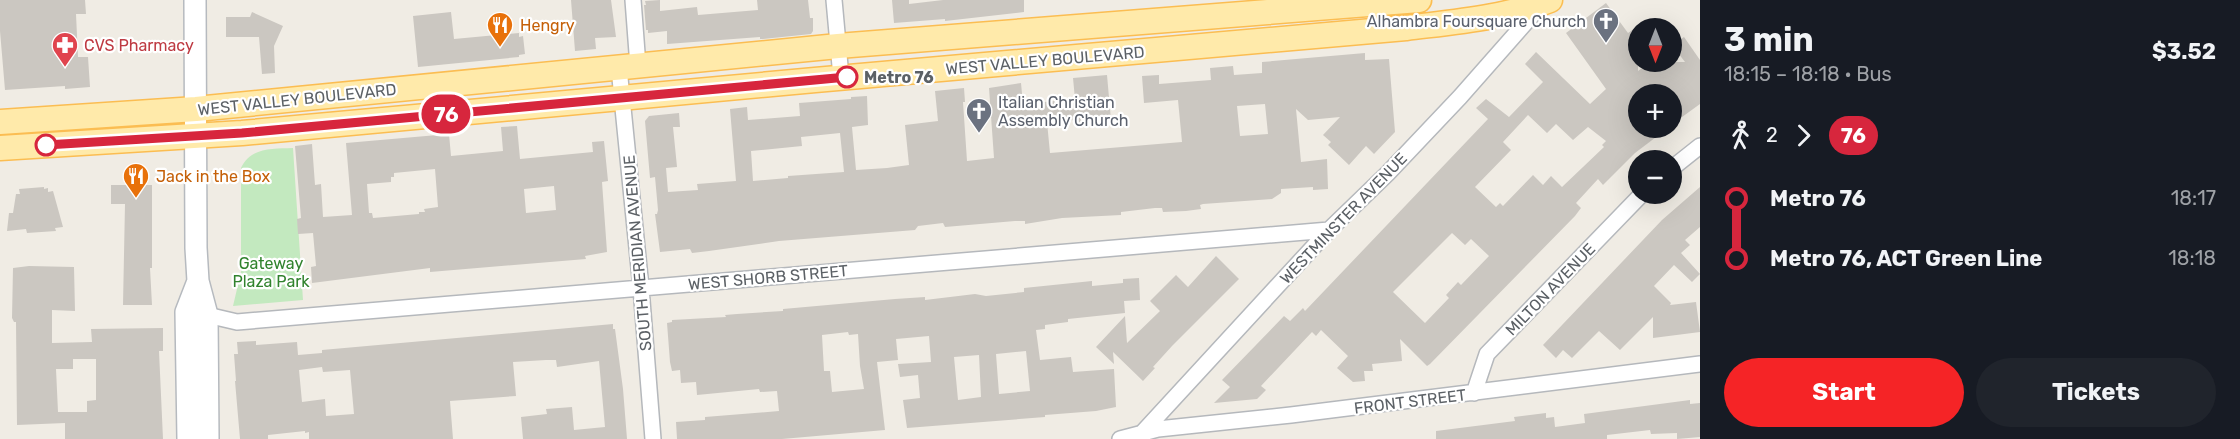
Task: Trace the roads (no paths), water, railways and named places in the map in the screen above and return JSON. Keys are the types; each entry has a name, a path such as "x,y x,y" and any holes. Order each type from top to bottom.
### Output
{"main road":[{"path":"195,0 198,281 207,315 208,439"},
{"name":"WEST VALLEY BOULEVARD","path":"0,122 196,109 838,46 1419,0"},
{"name":"WEST VALLEY BOULEVARD","path":"0,148 196,135 1406,28 1487,16 1545,1"},
{"path":"1128,52 1134,38 1181,33 1193,29 1206,17"},
{"path":"188,439 186,312 198,281"}],"street":[{"name":"SOUTH MERIDIAN AVENUE","path":"633,0 628,67 622,97 653,439"},
{"path":"834,0 841,77"},
{"name":"WESTMINSTER AVENUE","path":"1142,433 1329,230 1388,173 1460,97 1545,1"},
{"path":"1682,160 1700,146"},
{"name":"MILTON AVENUE","path":"1474,393 1487,354 1632,204"},
{"name":"WEST SHORB STREET","path":"207,315 237,322 1329,230"},
{"name":"FRONT STREET","path":"1120,439 1142,433 1700,364"}],"place":[{"name":"Alhambra Foursquare Church","path":"1606,44"},
{"name":"Hengry","path":"500,48"},
{"name":"CVS Pharmacy","path":"65,68"},
{"name":"Metro 76","path":"847,77"},
{"name":"Italian Christian Assembly Church","path":"979,134"},
{"name":"Jack in the Box","path":"136,199"}],"park label":[{"name":"Gateway Plaza Park","path":"271,272"}]}
